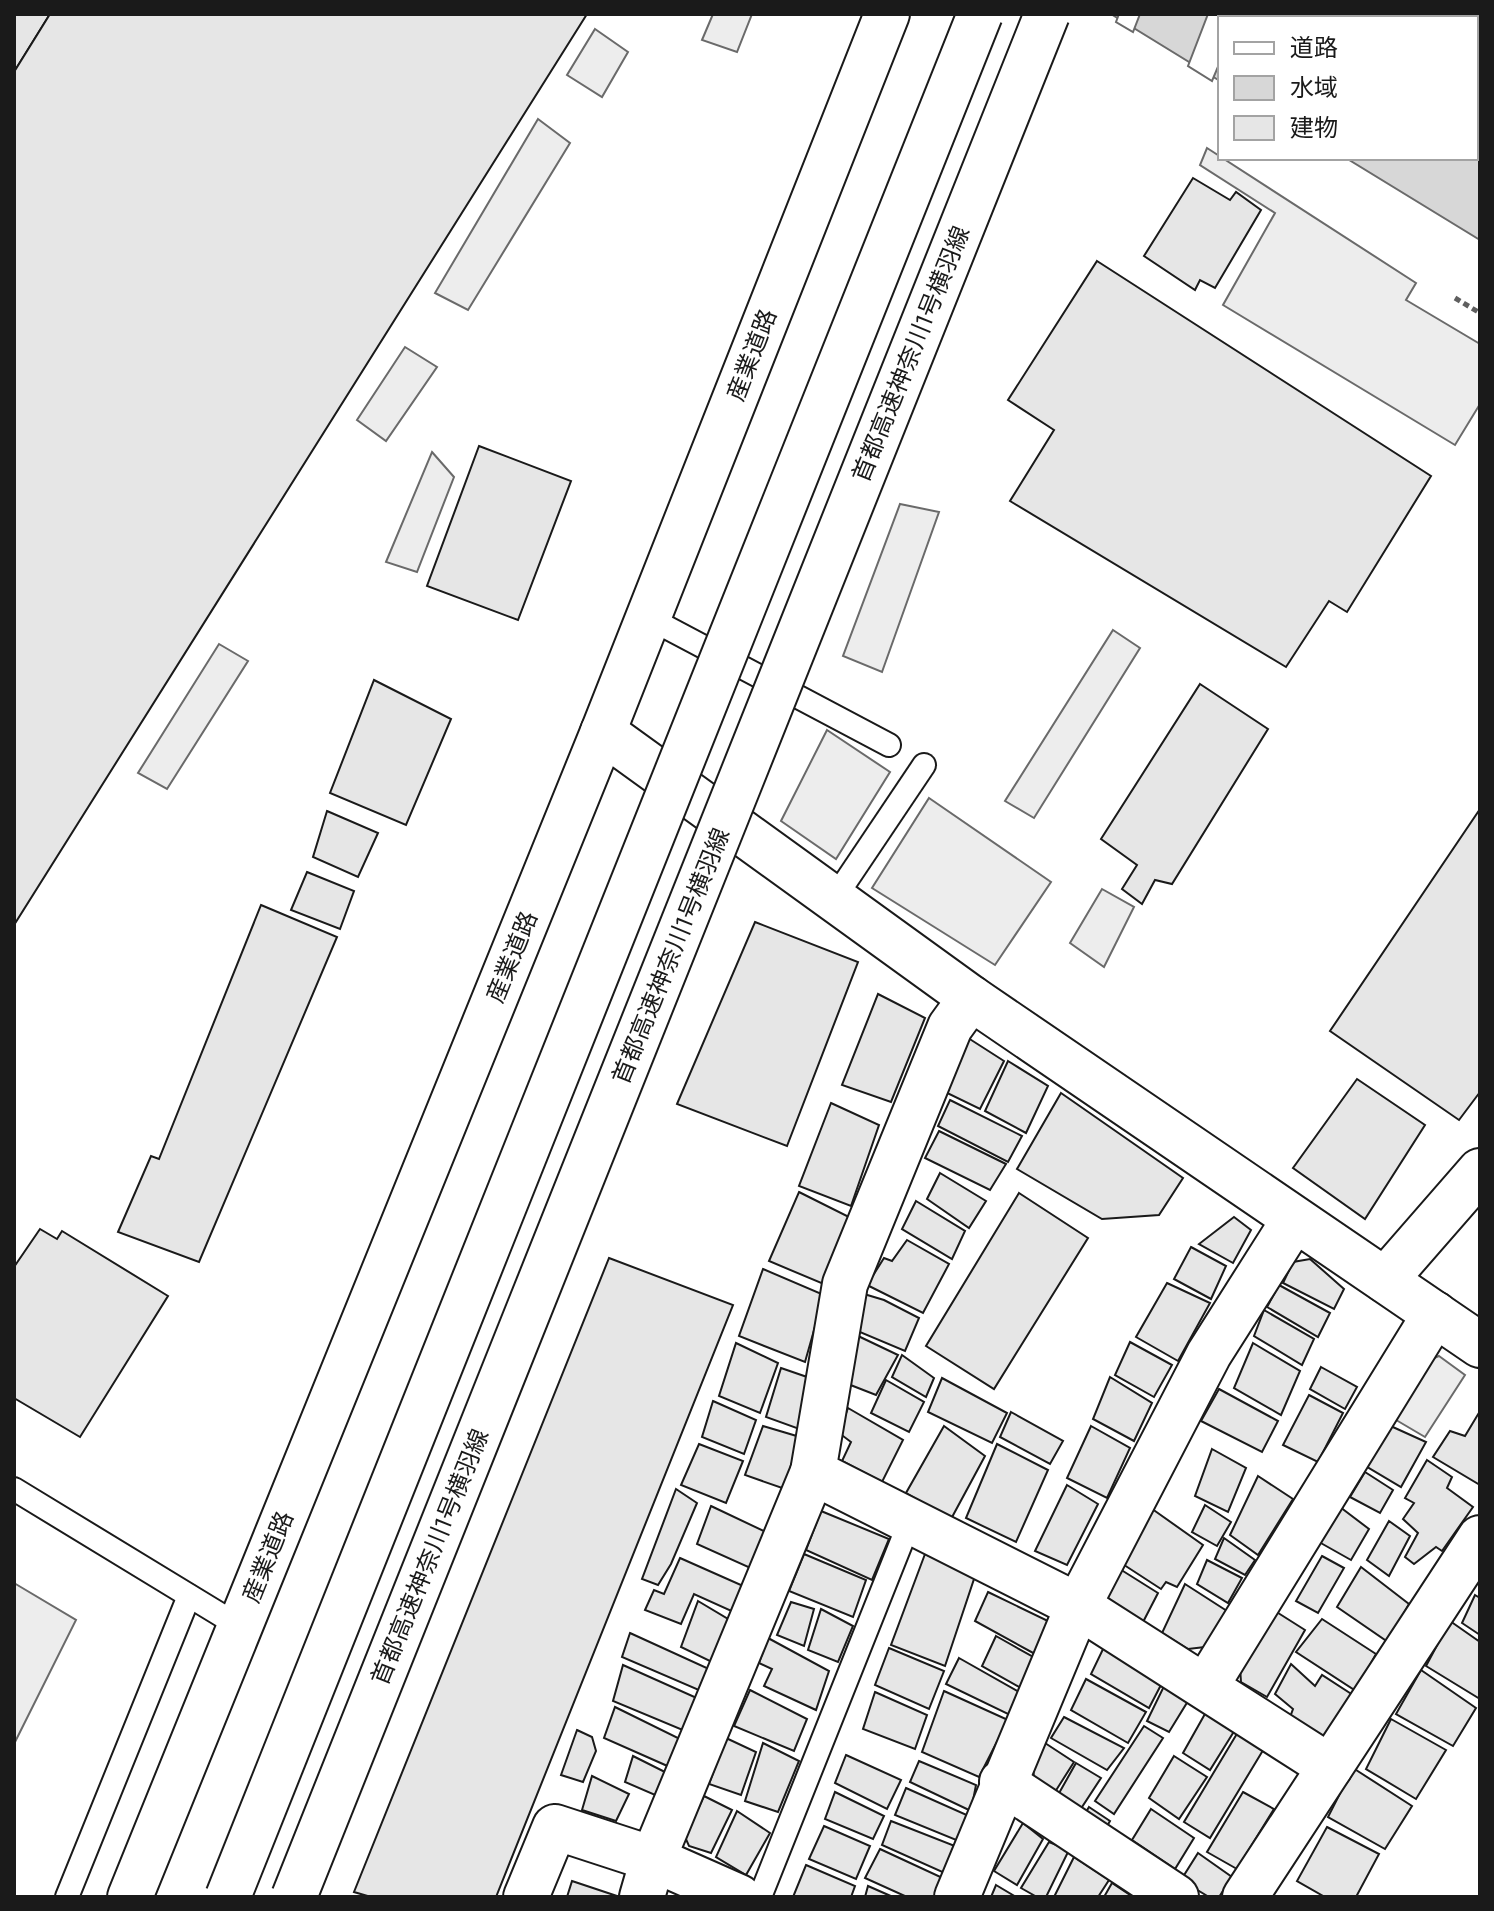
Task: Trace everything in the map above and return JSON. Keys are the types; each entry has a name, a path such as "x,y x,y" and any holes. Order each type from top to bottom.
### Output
{"main road":[{"name":"産業道路","path":"130,1897 649,618 887,14"},
{"path":"228,1897 980,14"},
{"name":"首都高速神奈川1号横羽線","path":"294,1897 1047,14"},
{"path":"603,732 971,998 1480,1345"},
{"path":"647,1878 813,1472 845,1284 950,1027 971,998"},
{"path":"1385,1280 1480,1171"},
{"path":"957,1897 1002,1782 1078,1606 1209,1354 1294,1220"},
{"path":"1206,1686 1435,1314"},
{"path":"813,1472 1078,1606 1330,1767"},
{"path":"1245,1897 1480,1538"},
{"path":"1002,1782 1176,1897"},
{"path":"526,1897 555,1827 647,1878 739,1897"}],"lane":[{"path":"649,618 889,745"},
{"path":"834,899 924,765"},
{"path":"14,1489 239,1626"},
{"path":"760,1897 910,1521"},
{"path":"67,1897 189,1596"}],"path":[{"path":"1455,298 1480,313"}],"shaded area":[{"path":"713,14 752,14 737,52 702,40"},
{"path":"595,29 628,52 602,97 567,75"},
{"path":"538,119 570,143 468,310 435,293"},
{"path":"1207,148 1218,155 1218,160 1226,160 1416,283 1406,300 1480,344 1480,404 1455,445 1223,305 1275,213 1200,165"},
{"path":"405,347 437,367 386,441 357,420"},
{"path":"432,452 454,477 417,572 386,562"},
{"path":"900,504 939,512 882,672 843,656"},
{"path":"1113,630 1140,648 1034,818 1005,801"},
{"path":"219,644 248,661 167,789 138,773"},
{"path":"827,730 890,772 836,859 781,821"},
{"path":"929,798 1051,882 995,965 872,888"},
{"path":"1102,889 1134,907 1104,967 1070,943"},
{"path":"1439,1356 1465,1375 1425,1437 1391,1417 1422,1363"},
{"path":"14,1583 76,1620 14,1744"}],"water":[{"path":"1111,14 1480,14 1480,240 1349,160 1478,160 1478,16 1218,16 1218,80"}],"pier":[{"path":"1119,14 1140,14 1133,32 1116,22"},
{"path":"1208,14 1239,14 1218,16 1218,67 1212,81 1188,66"}],"building":[{"path":"14,14 50,14 14,72"},
{"path":"50,14 587,14 14,925 14,72"},
{"path":"1193,178 1230,200 1236,192 1261,210 1215,288 1200,280 1195,290 1144,256"},
{"path":"1097,261 1431,476 1347,612 1329,601 1286,667 1010,501 1054,430 1008,400"},
{"path":"479,446 571,481 518,620 427,586"},
{"path":"374,680 451,719 406,825 330,793"},
{"path":"1200,684 1268,729 1172,884 1155,880 1142,904 1122,889 1137,865 1101,839"},
{"path":"1480,809 1480,1092 1459,1120 1330,1031"},
{"path":"327,811 378,833 358,877 313,857"},
{"path":"307,872 354,891 340,929 291,910"},
{"path":"261,905 337,937 199,1262 118,1232 151,1156 159,1159"},
{"path":"755,922 858,962 787,1146 677,1104"},
{"path":"878,994 925,1018 891,1102 842,1085"},
{"path":"965,1036 1004,1061 980,1109 941,1090"},
{"path":"1008,1061 1048,1086 1026,1133 985,1111"},
{"path":"1357,1079 1425,1125 1365,1219 1293,1168"},
{"path":"1061,1093 1183,1178 1159,1215 1102,1219 1017,1169"},
{"path":"950,1100 1022,1136 1008,1162 938,1126"},
{"path":"831,1103 879,1125 851,1206 799,1186"},
{"path":"939,1131 1006,1164 990,1190 925,1158"},
{"path":"940,1173 986,1201 969,1228 927,1199"},
{"path":"799,1192 849,1217 826,1285 769,1261"},
{"path":"1019,1193 1088,1238 994,1389 926,1346"},
{"path":"916,1201 965,1231 952,1259 902,1229"},
{"path":"1234,1217 1251,1230 1233,1263 1199,1244"},
{"path":"40,1229 57,1239 62,1231 168,1296 80,1437 14,1398 14,1267"},
{"path":"907,1240 949,1264 923,1313 867,1285 884,1258 892,1261"},
{"path":"1191,1247 1226,1266 1211,1299 1174,1279"},
{"path":"609,1258 733,1305 496,1897 371,1897 354,1892"},
{"path":"1310,1259 1344,1289 1334,1309 1283,1283 1293,1262"},
{"path":"763,1269 824,1295 805,1362 739,1336"},
{"path":"1167,1283 1210,1303 1178,1361 1136,1337"},
{"path":"1279,1285 1330,1313 1318,1337 1267,1307"},
{"path":"864,1294 884,1300 919,1318 905,1351 855,1330"},
{"path":"1264,1310 1314,1339 1302,1365 1254,1336"},
{"path":"856,1335 898,1355 876,1395 848,1384"},
{"path":"1130,1342 1172,1365 1154,1397 1115,1375"},
{"path":"736,1343 778,1363 760,1413 719,1396"},
{"path":"1253,1343 1300,1371 1281,1415 1234,1388"},
{"path":"902,1355 934,1378 926,1397 892,1377"},
{"path":"1321,1367 1357,1387 1345,1409 1310,1389"},
{"path":"781,1368 810,1378 802,1430 766,1417"},
{"path":"1110,1377 1152,1403 1134,1441 1093,1419"},
{"path":"942,1378 1007,1413 992,1443 928,1412"},
{"path":"886,1380 924,1402 909,1432 871,1413"},
{"path":"1219,1389 1278,1421 1262,1452 1201,1421"},
{"path":"1309,1395 1343,1413 1318,1462 1283,1445"},
{"path":"713,1401 756,1420 744,1454 702,1437"},
{"path":"848,1408 903,1440 882,1482 842,1461 851,1442 839,1433"},
{"path":"1480,1411 1480,1485 1433,1457 1450,1431 1465,1436"},
{"path":"1011,1412 1063,1441 1050,1464 1000,1437"},
{"path":"1384,1423 1426,1442 1401,1487 1364,1465"},
{"path":"763,1426 800,1437 785,1489 745,1475"},
{"path":"944,1426 985,1456 951,1519 906,1493"},
{"path":"1091,1426 1130,1448 1107,1498 1067,1478"},
{"path":"699,1444 743,1461 726,1503 681,1485"},
{"path":"997,1444 1048,1470 1016,1542 966,1518"},
{"path":"1212,1449 1246,1468 1228,1512 1195,1496"},
{"path":"1427,1460 1452,1477 1447,1488 1473,1507 1442,1551 1436,1547 1414,1564 1405,1557 1418,1533 1403,1519 1414,1503 1405,1498"},
{"path":"1365,1472 1393,1490 1380,1513 1350,1497"},
{"path":"1258,1476 1293,1499 1258,1555 1230,1535"},
{"path":"1067,1485 1098,1504 1067,1565 1035,1551"},
{"path":"676,1489 697,1503 671,1564 658,1585 642,1579"},
{"path":"1205,1505 1231,1522 1217,1546 1192,1532"},
{"path":"711,1506 770,1534 757,1571 697,1544"},
{"path":"1148,1506 1203,1545 1177,1587 1166,1582 1161,1589 1118,1561"},
{"path":"1340,1507 1369,1529 1351,1560 1319,1542"},
{"path":"821,1511 889,1539 872,1580 806,1550"},
{"path":"1389,1521 1410,1536 1389,1576 1367,1560"},
{"path":"1224,1538 1255,1560 1245,1575 1215,1559"},
{"path":"804,1554 866,1580 853,1617 789,1591"},
{"path":"925,1554 975,1576 945,1666 891,1645"},
{"path":"1322,1556 1344,1568 1318,1613 1296,1601"},
{"path":"680,1558 750,1589 738,1614 694,1594 681,1624 645,1610 654,1590 664,1594"},
{"path":"1207,1560 1242,1578 1228,1603 1197,1584"},
{"path":"1115,1566 1158,1593 1142,1624 1108,1604 1107,1590"},
{"path":"1361,1567 1409,1604 1388,1642 1337,1607"},
{"path":"1185,1584 1227,1611 1205,1647 1188,1649 1162,1633"},
{"path":"988,1592 1048,1621 1035,1654 975,1621"},
{"path":"1475,1595 1480,1598 1480,1635 1462,1623"},
{"path":"698,1601 738,1625 718,1665 681,1647"},
{"path":"791,1602 814,1609 804,1646 777,1635"},
{"path":"821,1609 853,1626 838,1662 808,1650"},
{"path":"1275,1611 1305,1630 1267,1697 1241,1682 1240,1667"},
{"path":"1322,1619 1376,1654 1356,1691 1296,1652"},
{"path":"1450,1621 1480,1642 1480,1699 1426,1666"},
{"path":"630,1633 709,1669 701,1691 622,1657"},
{"path":"996,1636 1035,1658 1021,1688 982,1666"},
{"path":"768,1638 829,1671 816,1710 764,1686 772,1669 759,1663"},
{"path":"1105,1645 1163,1681 1149,1708 1091,1674"},
{"path":"889,1648 944,1671 929,1709 875,1685"},
{"path":"959,1658 1019,1692 1010,1715 946,1684"},
{"path":"1291,1664 1315,1686 1322,1675 1356,1697 1333,1732 1314,1738 1289,1720 1293,1709 1275,1694"},
{"path":"623,1665 699,1699 685,1731 613,1701"},
{"path":"1421,1670 1476,1708 1453,1746 1396,1714"},
{"path":"1168,1678 1188,1701 1169,1732 1147,1721"},
{"path":"1086,1679 1146,1712 1128,1743 1071,1710"},
{"path":"750,1690 807,1719 794,1751 734,1726"},
{"path":"944,1691 1008,1720 979,1777 922,1752"},
{"path":"875,1692 927,1715 915,1749 863,1729"},
{"path":"1210,1705 1238,1725 1210,1770 1183,1753"},
{"path":"615,1707 680,1739 672,1768 604,1738"},
{"path":"1064,1717 1124,1748 1107,1770 1051,1738"},
{"path":"1391,1719 1446,1750 1416,1799 1366,1769"},
{"path":"1144,1726 1163,1738 1114,1814 1095,1801"},
{"path":"1241,1727 1265,1747 1210,1838 1184,1822"},
{"path":"577,1730 592,1737 596,1751 583,1782 561,1775"},
{"path":"726,1738 756,1752 741,1795 709,1784"},
{"path":"763,1743 799,1761 778,1812 745,1801"},
{"path":"1045,1743 1074,1762 1055,1792 1034,1779 1033,1766"},
{"path":"846,1755 901,1780 887,1809 835,1783"},
{"path":"633,1756 671,1775 662,1798 625,1782"},
{"path":"1174,1756 1207,1777 1179,1819 1149,1798"},
{"path":"919,1761 976,1785 971,1811 910,1782"},
{"path":"1076,1763 1101,1778 1080,1810 1058,1795"},
{"path":"1353,1768 1412,1806 1385,1849 1328,1817"},
{"path":"592,1776 629,1794 616,1821 582,1810"},
{"path":"906,1788 969,1816 961,1842 895,1815"},
{"path":"835,1792 884,1816 873,1839 825,1819"},
{"path":"1243,1792 1274,1809 1237,1869 1207,1852"},
{"path":"704,1796 732,1810 711,1853 689,1846 685,1837"},
{"path":"1089,1807 1110,1821 1097,1843 1076,1829"},
{"path":"1151,1809 1194,1838 1175,1869 1132,1840"},
{"path":"737,1811 770,1833 746,1875 716,1857"},
{"path":"891,1821 960,1848 949,1875 882,1845"},
{"path":"1023,1823 1043,1839 1017,1885 994,1871"},
{"path":"824,1826 870,1846 856,1879 809,1859"},
{"path":"1327,1827 1379,1854 1356,1897 1325,1897 1297,1881"},
{"path":"1049,1842 1069,1850 1046,1897 1037,1897 1021,1888"},
{"path":"880,1849 947,1880 940,1897 907,1897 865,1878"},
{"path":"1198,1853 1232,1877 1219,1897 1209,1897 1181,1880"},
{"path":"1074,1857 1109,1880 1098,1897 1054,1897"},
{"path":"806,1865 855,1886 851,1897 793,1897"},
{"path":"572,1881 620,1897 567,1897"},
{"path":"1112,1883 1133,1897 1104,1897"},
{"path":"996,1885 1016,1897 991,1897"},
{"path":"868,1886 893,1897 865,1897"}]}
